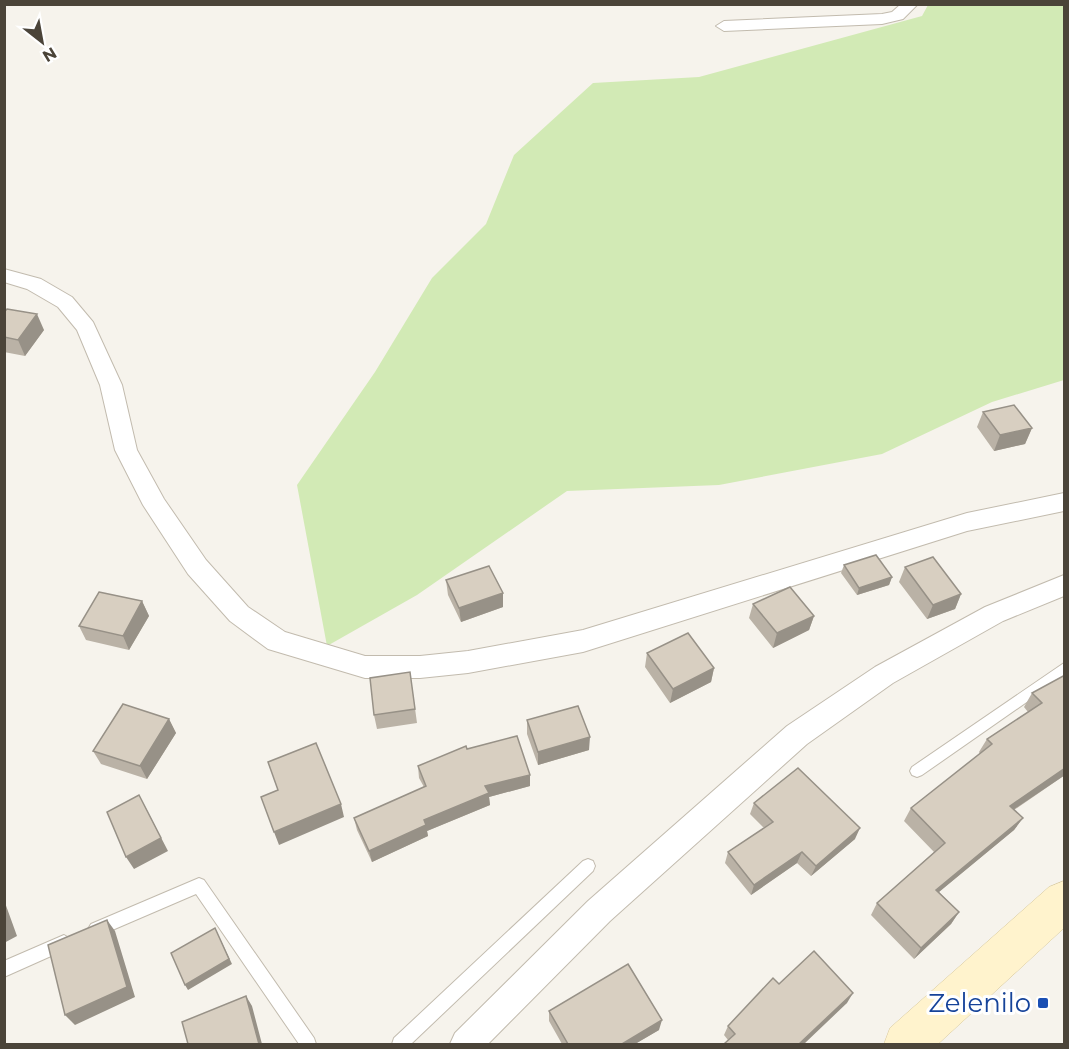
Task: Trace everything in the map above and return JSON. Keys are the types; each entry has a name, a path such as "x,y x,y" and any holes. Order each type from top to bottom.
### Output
{"main road":[{"path":"906,1044 1065,901"}],"street":[{"path":"724,26 882,19 897,16 911,4"},
{"path":"4,275 34,284 65,303 86,327 111,385 126,450 155,506 197,567 239,614 277,641 365,667 420,667 468,662 583,641 967,522 1065,502"},
{"path":"466,1044 599,911 797,735 894,670 994,614 1065,585"}],"lane":[{"path":"917,771 1065,669"},
{"path":"399,1044 588,866"},
{"path":"4,969 199,885 309,1044"}],"green space":[{"path":"928,5 1064,5 1064,380 992,402 882,454 719,485 567,491 417,595 327,646 297,485 375,372 432,278 486,224 514,155 593,83 699,77 922,16"}],"building":[{"path":"7,309 37,314 18,340 4,337 4,312"},
{"path":"1014,405 1032,428 1000,435 983,412"},
{"path":"876,555 892,577 859,588 844,565"},
{"path":"933,557 961,594 933,605 905,567"},
{"path":"489,566 503,593 459,608 446,580"},
{"path":"790,587 814,616 777,633 753,604"},
{"path":"99,592 142,601 123,636 79,626"},
{"path":"688,633 714,668 673,689 647,653"},
{"path":"410,672 415,709 374,715 370,678"},
{"path":"1065,675 1065,768 1010,806 1023,818 936,890 959,912 921,948 877,903 945,843 911,808 992,744 987,739 1042,703 1032,693"},
{"path":"123,704 169,719 140,766 93,751"},
{"path":"578,706 590,737 538,752 527,720"},
{"path":"517,736 530,775 485,786 489,793 424,820 426,825 369,851 354,818 426,786 418,766 466,746 467,749"},
{"path":"316,743 341,804 274,832 261,797 278,790 268,762"},
{"path":"798,768 860,828 816,866 802,852 754,885 728,852 773,822 754,803"},
{"path":"139,795 161,838 126,857 107,812"},
{"path":"107,920 127,987 65,1015 48,945"},
{"path":"215,928 229,959 185,985 171,953"},
{"path":"814,951 853,993 799,1044 724,1044 735,1034 728,1026 773,978 779,984"},
{"path":"628,964 662,1020 622,1044 568,1044 549,1011"},
{"path":"246,996 259,1044 188,1044 182,1022"}],"place":[{"name":"Zelenilo","path":"1043,1003"}]}
